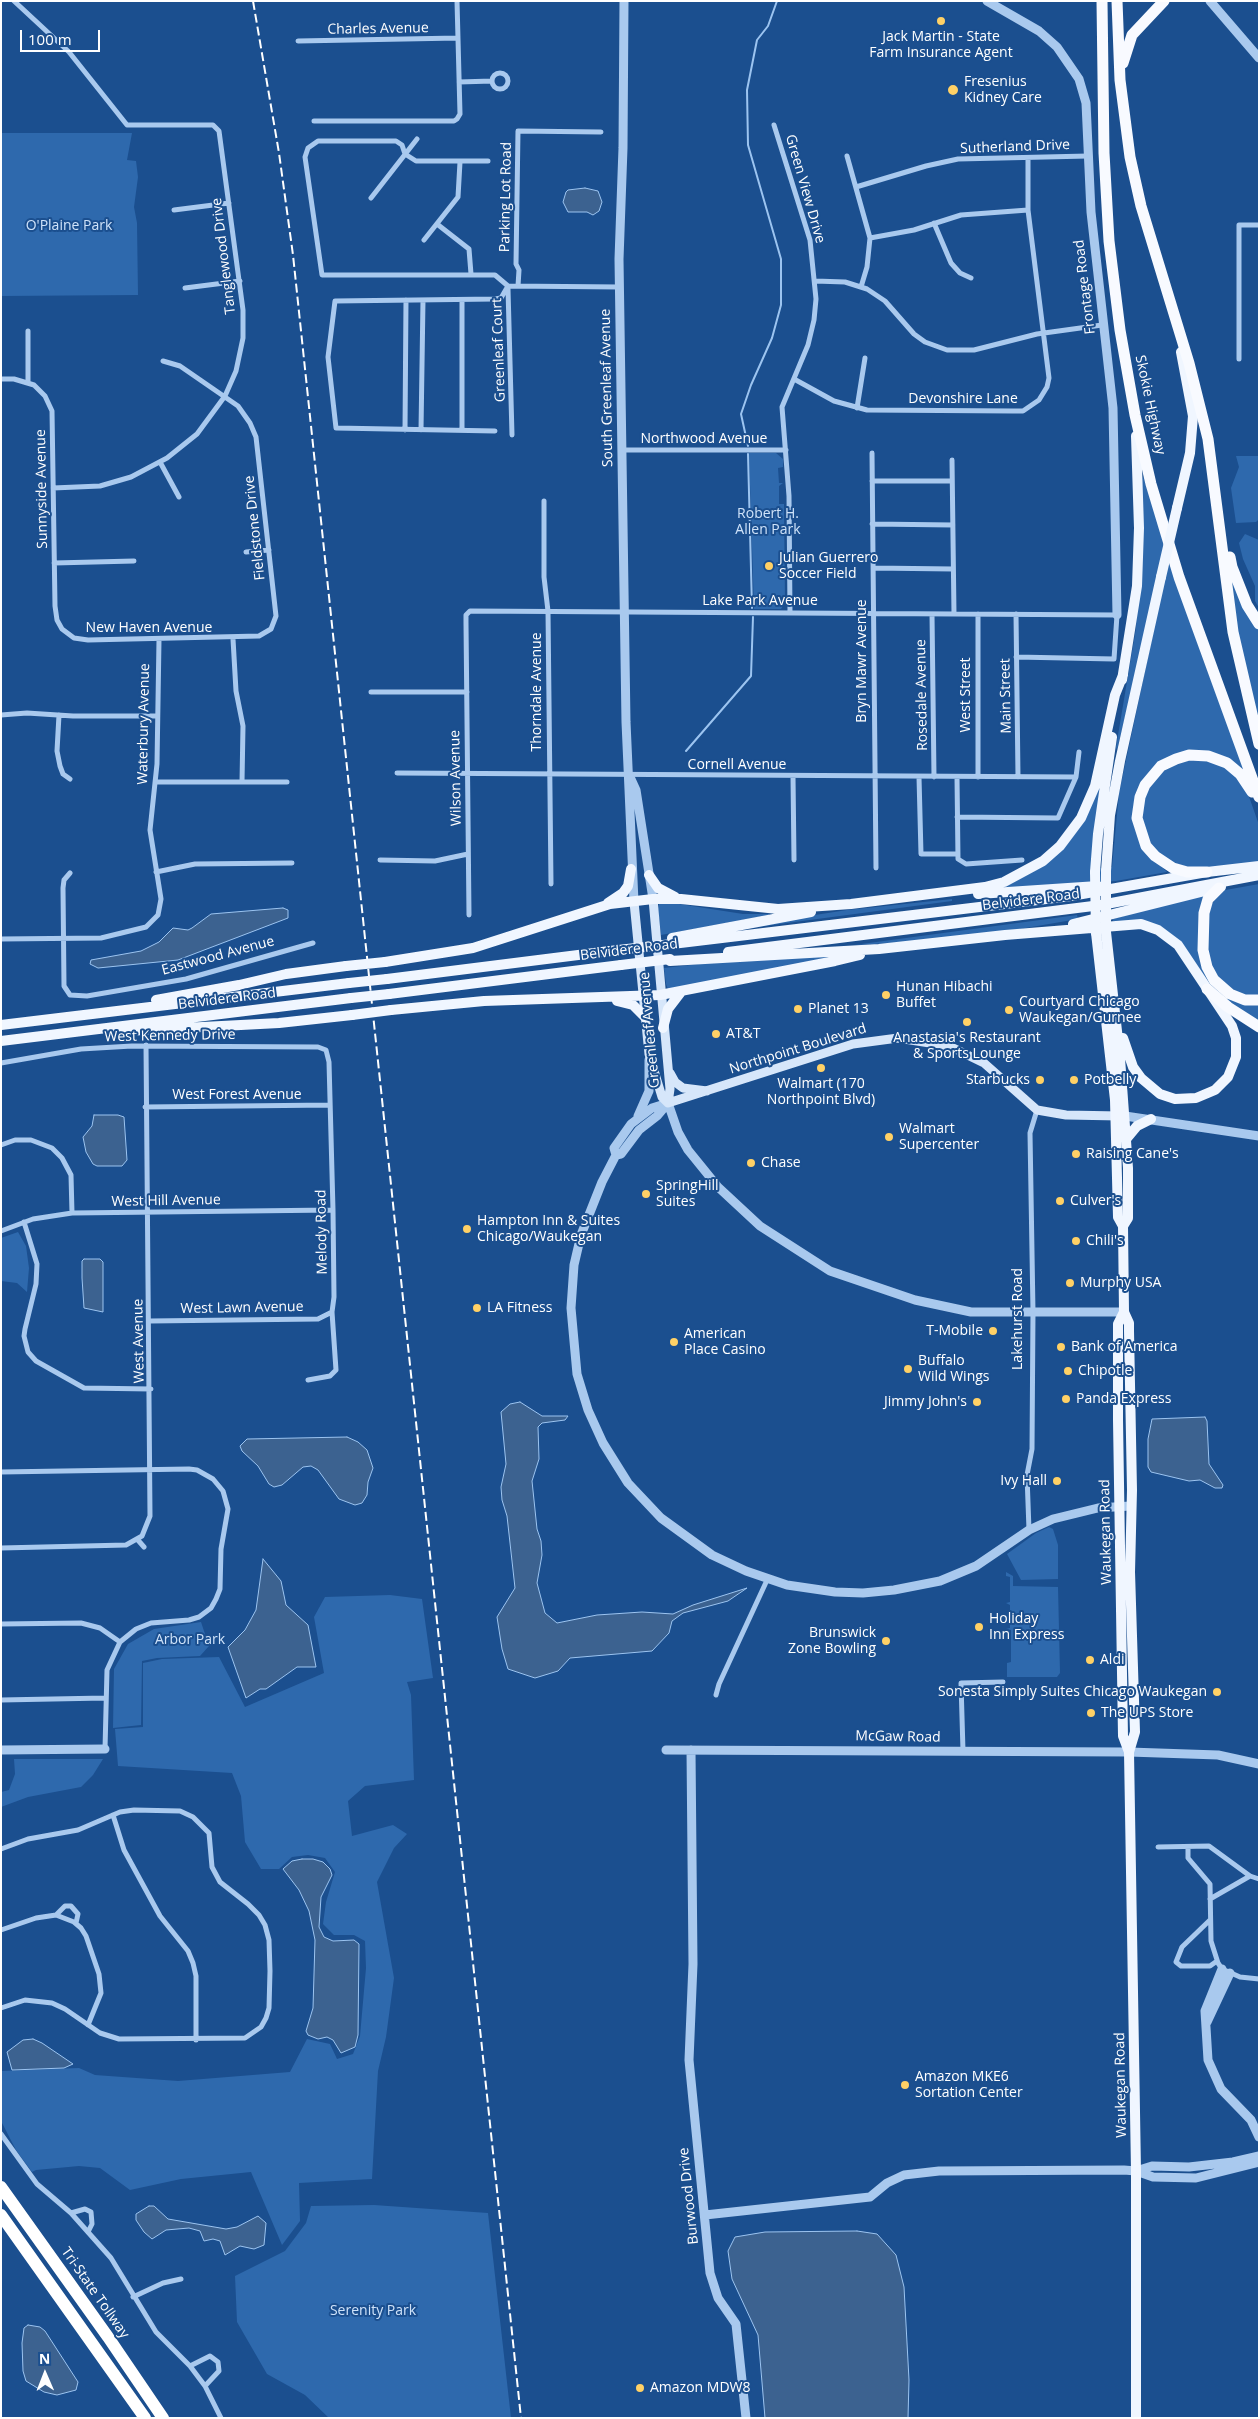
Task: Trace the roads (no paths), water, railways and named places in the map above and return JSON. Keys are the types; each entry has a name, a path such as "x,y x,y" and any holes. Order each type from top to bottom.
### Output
{"highway":[{"name":"Skokie Highway","path":"1102,1 1104,153 1109,241 1120,330 1135,415 1151,484 1179,577 1259,798"},
{"path":"1117,1 1120,80 1126,132 1141,206 1189,363 1219,481 1232,567 1247,605 1259,624"},
{"path":"1126,132 1128,117 1124,84 1125,52 1132,35 1164,1"},
{"path":"1208,440 1233,632 1259,744"},
{"path":"1206,872 1187,872 1173,868 1155,856 1146,846 1138,818 1140,797 1152,775 1162,766 1176,759 1188,755 1208,756 1227,763 1240,774 1259,803"},
{"path":"1219,888 1208,899 1204,913 1203,950 1207,967 1214,980 1230,994 1245,1000 1259,1000"},
{"path":"1207,989 1228,1007 1259,1027"},
{"name":"Tri-State Tollway","path":"1,2187 114,2345 163,2418"},
{"path":"1,2214 145,2418"}],"main road":[{"path":"1101,872 1118,769 1190,453 1193,416 1190,394 1168,298"},
{"path":"1120,1116 1110,1047 1101,933 1101,872 1106,771 1137,586 1138,476 1135,415"},
{"path":"42,1020 240,985 286,974 385,962 473,948 601,907 653,899 681,899 778,909 851,904 985,887 1004,882 1042,862 1060,846 1081,818 1090,801 1115,695 1123,675"},
{"name":"Belvidere Road","path":"1,1025 671,942 1071,896 1143,882 1259,866"},
{"path":"601,907 623,893 628,886 631,868"},
{"path":"649,874 652,882 662,892 681,899"},
{"name":"Belvidere Road","path":"1,1041 670,960 1101,905 1259,875"},
{"path":"1005,935 1104,918 1219,888 1259,880"},
{"path":"915,896 1020,892 1143,882"},
{"name":"Greenleaf Avenue","path":"653,899 660,995 670,1089 668,1103"},
{"name":"Greenleaf Avenue","path":"634,902 649,1054 662,1097 668,1103"},
{"path":"671,942 851,904"},
{"path":"670,960 879,949 1130,924 1147,926 1168,936 1178,945 1232,1026 1236,1038 1236,1057 1233,1068 1222,1084 1215,1090 1196,1098 1175,1098 1160,1094 1141,1078 1133,1067 1124,1044 1115,1008 1101,933"},
{"path":"25,1037 271,1023 484,1001 660,995 835,961 879,949"},
{"path":"663,1028 668,1009 681,992"},
{"path":"604,998 633,1005 646,1018"},
{"path":"1115,1008 1120,1116"},
{"name":"Northpoint Boulevard","path":"668,1103 712,1091 853,1044 885,1038 905,1038 949,1046 984,1063 1037,1110"},
{"path":"668,1068 675,1082 683,1088 712,1091"},
{"path":"1037,1110 1066,1115 1120,1116"},
{"name":"Waukegan Road","path":"1120,1116 1127,1138 1128,1218 1123,1226"},
{"name":"Waukegan Road","path":"1120,1116 1118,1217 1123,1226 1124,1312 1118,1324 1125,1506 1123,1736 1130,1752 1136,2171 1136,2418"},
{"path":"1127,1138 1137,1126 1151,1119"}],"street":[{"name":"Tanglewood Drive","path":"14,1 69,52 127,125 213,125 219,131 244,310 242,338 236,371 225,396 197,434 179,450 131,477 87,487 53,488"},
{"path":"314,121 454,121 457,119 460,114 457,1"},
{"name":"South Greenleaf Avenue","path":"624,1 620,287 624,612 631,868 634,902"},
{"name":"Frontage Road","path":"987,1 1040,31 1057,47 1074,71 1082,88 1086,104 1091,212 1102,326 1110,370 1113,408 1117,615"},
{"path":"1210,1 1259,58"},
{"name":"Charles Avenue","path":"298,41 458,38"},
{"path":"459,82 492,81"},
{"name":"Green View Drive","path":"774,125 810,240 815,281 814,320 808,346 782,407 789,496 790,613"},
{"name":"Parking Lot Road","path":"518,286 519,270 516,264 518,131 601,132"},
{"path":"371,198 417,138"},
{"path":"488,161 416,161 405,154 402,146 396,141 318,141 308,148 305,157 322,275 495,275 508,286 501,298 335,301 328,357 336,428 495,431"},
{"path":"846,156 870,238 868,267 861,287"},
{"name":"Sutherland Drive","path":"856,187 945,162 977,158 1088,156"},
{"name":"Devonshire Lane","path":"794,379 834,401 857,408 1023,411 1039,400 1048,387 1049,378 1028,210 1028,158"},
{"path":"424,240 458,197 460,162"},
{"path":"174,210 230,203"},
{"path":"870,238 893,235 961,215 1028,210"},
{"path":"934,223 952,263 960,273 971,278"},
{"path":"437,224 469,249 471,274"},
{"path":"1239,358 1239,225 1259,225"},
{"path":"185,288 240,281"},
{"path":"815,281 835,281 861,287 886,301 914,334 939,348 964,351 1043,334 1102,326"},
{"name":"Greenleaf Court","path":"512,435 508,286 620,287"},
{"path":"405,430 406,300"},
{"path":"421,430 423,300"},
{"path":"462,300 462,430"},
{"path":"1,379 28,382 28,331"},
{"path":"857,408 865,358"},
{"name":"Fieldstone Drive","path":"163,362 180,366 225,396 243,412 256,437 276,616 270,629 259,636 233,639"},
{"name":"Sunnyside Avenue","path":"28,382 45,396 52,411 55,606"},
{"name":"Northwood Avenue","path":"622,450 786,450"},
{"name":"Bryn Mawr Avenue","path":"872,453 876,868"},
{"path":"952,460 954,614"},
{"path":"160,462 178,497"},
{"path":"872,481 952,481"},
{"name":"Thorndale Avenue","path":"544,501 544,577 548,611 551,884"},
{"path":"872,524 953,525"},
{"path":"246,552 269,550"},
{"path":"54,563 134,561"},
{"path":"873,568 953,569"},
{"name":"New Haven Avenue","path":"55,606 57,620 62,628 74,638 233,639"},
{"name":"Lake Park Avenue","path":"466,640 466,615 470,611 1117,615"},
{"name":"Rosedale Avenue","path":"932,614 934,777"},
{"name":"West Street","path":"978,614 978,777"},
{"name":"Main Street","path":"1016,614 1018,777"},
{"path":"1016,658 1114,659 1117,615"},
{"path":"233,639 236,691 243,726 242,782"},
{"name":"Waterbury Avenue","path":"63,939 100,938 146,927 155,920 160,909 161,899 150,830 156,782 158,640"},
{"name":"Wilson Avenue","path":"466,640 469,915"},
{"path":"372,692 467,692"},
{"path":"1,715 27,713 157,716"},
{"path":"59,715 57,751 63,774 70,779"},
{"path":"957,817 1058,818 1076,777 1079,752"},
{"name":"Cornell Avenue","path":"398,773 1076,777"},
{"name":"South Greenleaf Avenue","path":"629,774 636,790 653,899"},
{"path":"793,776 794,860"},
{"path":"919,776 921,854 957,854"},
{"path":"957,777 957,854 961,862 966,864 1022,860"},
{"path":"156,782 287,782"},
{"path":"380,860 435,861 468,854"},
{"path":"156,872 196,864 292,864"},
{"path":"1,940 63,939 63,888 64,880 70,873"},
{"name":"Eastwood Avenue","path":"63,939 64,990 70,995 76,996 99,994 186,979 312,943"},
{"name":"West Kennedy Drive","path":"1,1063 73,1050 146,1045 323,1048 328,1054 329,1062"},
{"name":"West Avenue","path":"137,1539 147,1527 150,1516 151,1470 146,1045"},
{"path":"616,1156 614,1148 641,1113 649,1092 649,1054"},
{"name":"Melody Road","path":"308,1380 330,1376 336,1370 332,1312 334,1298 333,1210 329,1062"},
{"path":"631,1124 652,1108 668,1103"},
{"path":"668,1103 657,1116 639,1130 621,1154 616,1156 585,1220 572,1283 573,1349 577,1374 588,1410 604,1443 628,1483 661,1518 712,1555 746,1572 787,1585 835,1592 863,1593 894,1590 940,1581 976,1566 1029,1530 1076,1512 1125,1506"},
{"path":"668,1103 678,1132 688,1150 718,1187 760,1226 830,1271 915,1300 972,1312 1124,1312"},
{"name":"West Forest Avenue","path":"146,1107 330,1105"},
{"name":"Lakehurst Road","path":"1029,1530 1027,1476 1032,1449 1033,1312 1030,1133 1037,1110"},
{"path":"1120,1116 1259,1136"},
{"path":"1,1145 15,1140 31,1140 52,1148 62,1158 71,1176 72,1213"},
{"name":"West Hill Avenue","path":"1,1231 24,1222 72,1213 333,1210"},
{"path":"24,1222 34,1248 37,1264 36,1284 24,1329 28,1352 36,1361 84,1388 151,1389"},
{"name":"West Lawn Avenue","path":"150,1320 318,1319 332,1312"},
{"path":"1,1472 196,1470 213,1479 224,1490 228,1509 221,1549 220,1589 211,1608 189,1620 151,1623 136,1629 120,1642 107,1670 105,1748 1,1750"},
{"path":"1,1548 108,1547 126,1545 137,1539 144,1547"},
{"path":"716,1696 719,1684 768,1578"},
{"path":"1,1624 82,1623 100,1628 120,1642"},
{"path":"963,1751 961,1683 1002,1682"},
{"path":"1,1700 105,1698"},
{"name":"McGaw Road","path":"666,1750 1130,1752 1218,1755 1259,1764"},
{"name":"Burwood Drive","path":"691,1750 693,1964 689,2060 710,2273 718,2298 736,2324 746,2418"},
{"path":"1,1849 28,1839 78,1830 113,1814 134,1810 180,1811 193,1816 208,1833 212,1867 220,1882 259,1915 269,1940 269,2008 261,2027 244,2038 196,2040 119,2039 100,2033 65,2009 42,2000 25,2000 1,2008"},
{"path":"113,1814 124,1850 155,1908 188,1951 193,1963 196,1976 196,2040"},
{"path":"1158,1847 1209,1846 1250,1876 1259,1879"},
{"path":"1188,1847 1188,1858 1210,1884 1211,1941 1217,1961 1226,1971 1240,1977 1259,1979"},
{"path":"1210,1899 1250,1876"},
{"path":"56,1915 64,1906 71,1906 78,1914 76,1924"},
{"path":"1,1930 36,1918 56,1915 76,1924 86,1936 100,1984 99,2003 88,2025"},
{"path":"1210,1920 1182,1947 1176,1962 1181,1966 1210,1966 1217,1961"},
{"path":"1226,1971 1211,2005 1207,2022 1208,2060 1221,2089 1251,2120 1259,2137"},
{"path":"1,2134 37,2184 71,2213 111,2258 156,2332 190,2366 205,2386 221,2418"},
{"path":"1136,2171 1152,2166 1189,2167 1233,2162 1259,2156"},
{"path":"705,2215 870,2197 887,2183 904,2175 938,2171 1011,2172 1036,2169 1136,2171 1154,2177 1196,2178 1259,2162"},
{"path":"71,2213 81,2209 91,2212 92,2224 88,2232"},
{"path":"133,2297 163,2284 181,2279"},
{"path":"190,2366 210,2356 218,2362 219,2371 205,2386"}],"waterway":[{"path":"748,446 741,414 751,385 772,338 781,305 781,259 748,145 747,90 757,40 768,26 777,1"},
{"path":"748,454 752,608"},
{"path":"686,751 751,676 753,617"}],"railway":[{"path":"253,1 279,153 293,255 521,2418"}],"place":[{"name":"Jack Martin - State Farm Insurance Agent","path":"941,21"},
{"name":"Fresenius Kidney Care","path":"953,90"},
{"name":"Julian Guerrero Soccer Field","path":"769,566"},
{"name":"Hunan Hibachi Buffet","path":"886,995"},
{"name":"Planet 13","path":"798,1009"},
{"name":"Courtyard Chicago Waukegan/Gurnee","path":"1009,1010"},
{"name":"Anastasia's Restaurant & Sports Lounge","path":"967,1022"},
{"name":"AT&T","path":"716,1034"},
{"name":"Walmart (170 Northpoint Blvd)","path":"821,1068"},
{"name":"Starbucks","path":"1040,1080"},
{"name":"Potbelly","path":"1074,1080"},
{"name":"Walmart Supercenter","path":"889,1137"},
{"name":"Raising Cane's","path":"1076,1154"},
{"name":"Chase","path":"751,1163"},
{"name":"SpringHill Suites","path":"646,1194"},
{"name":"Culver's","path":"1060,1201"},
{"name":"Hampton Inn & Suites Chicago/Waukegan","path":"467,1229"},
{"name":"Chili's","path":"1076,1241"},
{"name":"Murphy USA","path":"1070,1283"},
{"name":"LA Fitness","path":"477,1308"},
{"name":"T-Mobile","path":"993,1331"},
{"name":"American Place Casino","path":"674,1342"},
{"name":"Bank of America","path":"1061,1347"},
{"name":"Buffalo Wild Wings","path":"908,1369"},
{"name":"Chipotle","path":"1068,1371"},
{"name":"Panda Express","path":"1066,1399"},
{"name":"Jimmy John's","path":"977,1402"},
{"name":"Ivy Hall","path":"1057,1481"},
{"name":"Holiday Inn Express","path":"979,1627"},
{"name":"Brunswick Zone Bowling","path":"886,1641"},
{"name":"Aldi","path":"1090,1660"},
{"name":"Sonesta Simply Suites Chicago Waukegan","path":"1217,1692"},
{"name":"The UPS Store","path":"1091,1713"},
{"name":"Amazon MKE6 Sortation Center","path":"905,2085"},
{"name":"Amazon MDW8","path":"640,2388"}],"park label":[{"name":"O'Plaine Park","path":"69,226"},
{"name":"Robert H. Allen Park","path":"768,522"},
{"name":"Arbor Park","path":"190,1640"},
{"name":"Serenity Park","path":"373,2311"}]}
